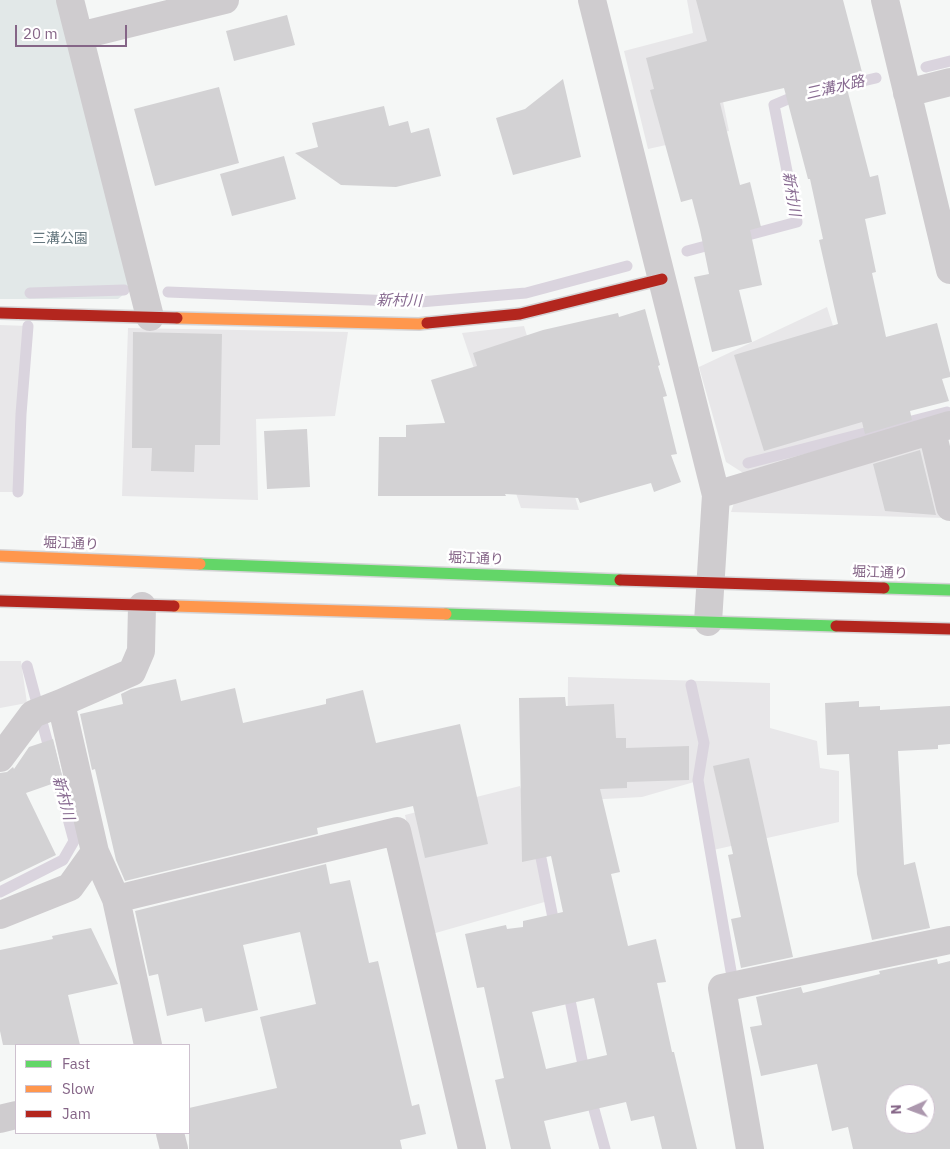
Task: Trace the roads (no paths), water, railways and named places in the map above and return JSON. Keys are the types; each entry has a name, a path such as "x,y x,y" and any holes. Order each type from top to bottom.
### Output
{"main road":[{"path":"0,312 419,324 520,314 662,279"},
{"name":"堀江通り","path":"0,556 711,584 950,590"},
{"path":"0,601 950,628"}],"street":[{"path":"70,0 150,317"},
{"path":"79,36 225,0"},
{"path":"592,0 716,495 708,622"},
{"path":"885,0 950,270"},
{"path":"907,93 950,82"},
{"path":"716,495 941,428 950,507"},
{"path":"0,758 33,714 61,704 132,672 141,651 142,606"},
{"path":"61,704 95,852 116,899 148,1044"},
{"path":"116,899 397,831 472,1149"},
{"path":"0,915 70,887 95,852"},
{"path":"750,1149 722,988 950,940"},
{"path":"0,1120 15,1115"},
{"path":"170,1134 174,1149"}],"waterway":[{"name":"三溝水路","path":"926,67 950,61"},
{"name":"三溝水路","path":"833,88 876,78"},
{"name":"新村川","path":"737,238 797,222 774,105 800,96"},
{"name":"新村川","path":"687,251 717,243"},
{"name":"新村川","path":"168,292 420,302 526,293 627,266"},
{"name":"新村川","path":"30,293 124,290"},
{"name":"新村川","path":"18,492 21,414 28,326"},
{"path":"748,463 947,412"},
{"name":"新村川","path":"0,892 63,860 74,841 27,666"},
{"path":"691,685 704,743 698,780 731,971"},
{"path":"538,843 555,928"},
{"path":"568,990 585,1075"},
{"path":"590,1095 605,1149"}],"park label":[{"name":"三溝公園","path":"60,239"}]}
